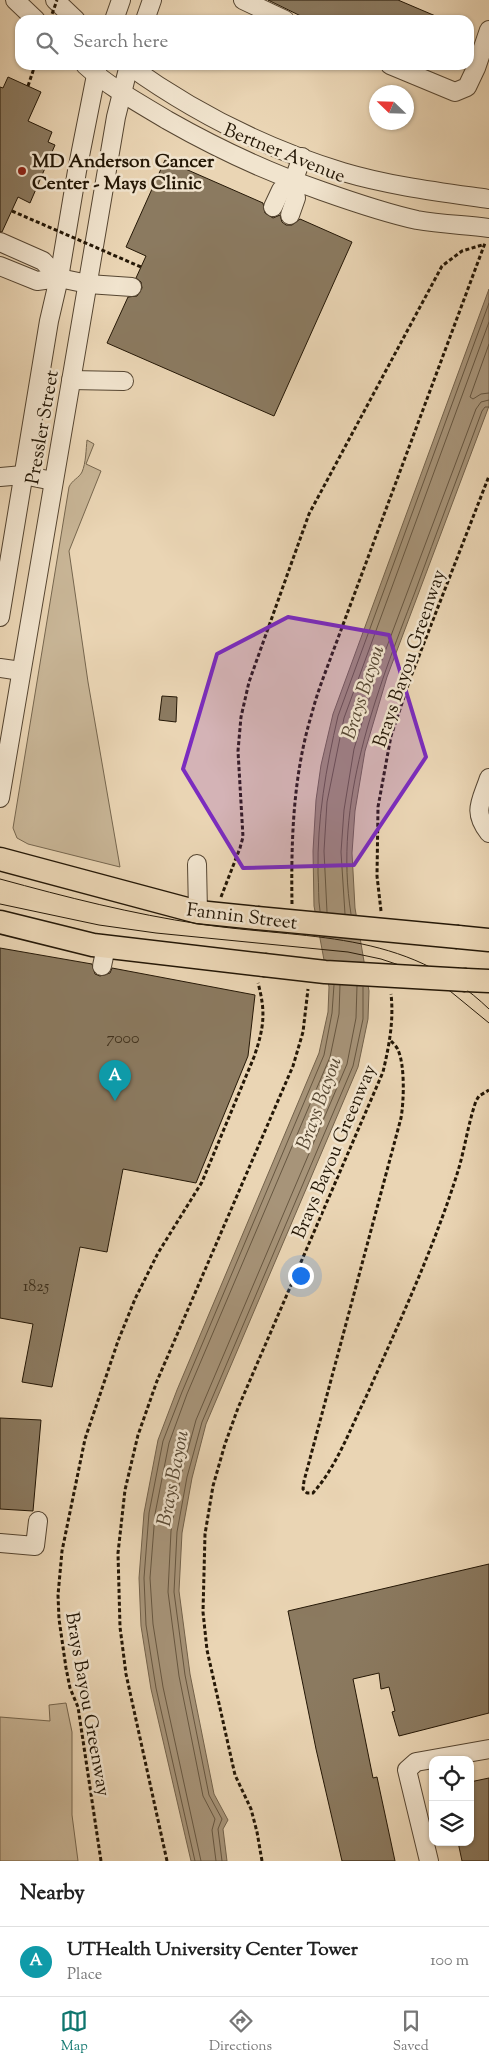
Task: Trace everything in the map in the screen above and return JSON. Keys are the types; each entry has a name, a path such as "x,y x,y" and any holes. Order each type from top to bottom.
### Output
{"main road":[{"name":"Fannin Street","path":"0,859 206,913 458,937 488,936"},
{"path":"0,922 104,957 258,965 325,972 489,981"}],"street":[{"path":"15,0 31,15"},
{"path":"56,0 71,15"},
{"path":"116,15 121,0"},
{"path":"147,15 152,0"},
{"path":"243,0 274,15"},
{"path":"402,70 454,92 466,87 476,68 489,30"},
{"name":"Pressler Street","path":"0,617 2,592 59,278 93,70"},
{"name":"Bertner Avenue","path":"95,70 121,92 198,138 293,182 418,220 488,233"},
{"name":"Pressler Street","path":"0,798 121,92 128,70"},
{"name":"Bertner Avenue","path":"137,70 220,121 247,135 342,172 411,188 489,198"},
{"path":"290,215 296,198 293,182 302,157"},
{"path":"273,208 281,190 293,182"},
{"path":"0,242 43,261 59,278"},
{"path":"0,266 36,281 59,278 88,284 132,286"},
{"path":"71,380 124,381"},
{"path":"0,477 22,475 53,481"},
{"path":"0,668 21,671"},
{"path":"489,778 478,810 481,823 489,833"},
{"path":"197,864 206,913"},
{"path":"0,1543 35,1546 38,1521"},
{"path":"429,1861 407,1770 416,1762 489,1749"}],"path":[{"path":"52,15 56,0"},
{"path":"28,86 33,70"},
{"path":"12,211 141,267"},
{"path":"292,880 292,844 296,787 312,713 488,233"},
{"path":"206,913 228,876 243,837 238,751 241,717 260,651 309,514 442,266 462,251 484,245"},
{"name":"Brays Bayou Greenway","path":"382,915 377,876 378,807 392,736 410,679 489,476"},
{"name":"Brays Bayou Greenway","path":"101,1861 78,1707 70,1688 62,1642 58,1595 62,1551 85,1439 118,1342 135,1299 158,1253 202,1182 260,1040 264,1004 258,965"},
{"name":"Brays Bayou Greenway","path":"262,1861 257,1832 250,1808 234,1775 207,1650 203,1612 205,1534 213,1486 238,1408 383,1072 390,1040 393,1012 391,992"},
{"path":"167,1861 126,1674 120,1627 118,1553 126,1490 138,1435 157,1381 293,1066 303,1032 307,1005"},
{"path":"390,1040 398,1050 403,1082 404,1100 401,1118 304,1481 303,1489 307,1493 313,1494 319,1487 339,1455 387,1351 437,1231 458,1170 476,1101 479,1096 489,1090"}],"highlighted area":[{"path":"288,617 389,635 426,757 354,865 243,868 183,769 217,654"}],"shaded area":[{"path":"87,440 94,444 86,464 101,471 69,551 88,682 120,867 28,844 17,838 13,828 69,487 82,472"},
{"path":"66,1703 72,1732 72,1815 78,1861 0,1861 0,1717 50,1721 49,1705"}],"water":[{"name":"Brays Bayou","path":"489,289 489,406 387,677 365,751 355,811 352,853 355,908 369,991 368,1019 358,1067 206,1424 192,1478 182,1533 179,1591 190,1674 214,1794 228,1820 223,1829 227,1861 191,1861 151,1689 141,1626 139,1578 144,1513 158,1440 177,1390 319,1053 328,1012 329,987 314,906 313,851 316,800 321,765 333,714"}],"building":[{"path":"268,0 398,0 433,15 299,15"},
{"name":"MD Anderson Cancer Center - Mays Clinic","path":"8,77 41,92 28,121 52,132 48,142 55,145 30,203 18,197 2,232 0,232 0,87 3,88"},
{"path":"165,160 263,203 265,213 273,218 280,215 282,222 286,225 292,225 300,219 352,242 274,416 107,343 128,297 137,296 142,288 141,282 136,278 146,256 126,247"},
{"path":"162,696 177,697 176,722 159,720"},
{"path":"0,948 92,964 95,974 100,976 110,973 112,968 255,995 248,1056 196,1183 123,1169 107,1252 80,1247 52,1387 22,1382 33,1324 0,1318"},
{"path":"0,1418 41,1420 33,1511 0,1509"},
{"path":"489,1564 489,1713 399,1736 392,1712 395,1711 389,1687 381,1689 379,1673 353,1679 373,1778 377,1777 395,1861 342,1861 316,1749 288,1611"},
{"path":"489,1778 489,1861 462,1861 459,1846 474,1846 474,1781"}],"tram line":[{"path":"0,879 74,899 149,915 200,924 353,942 389,951 423,964 457,983 489,1009"},
{"path":"0,904 99,925 156,933 348,952 381,959 408,968 450,991 489,1023"}],"place":[{"name":"MD Anderson Cancer Center - Mays Clinic","path":"22,171"},
{"name":"UTHealth University Center Tower","path":"115,1101"}]}
